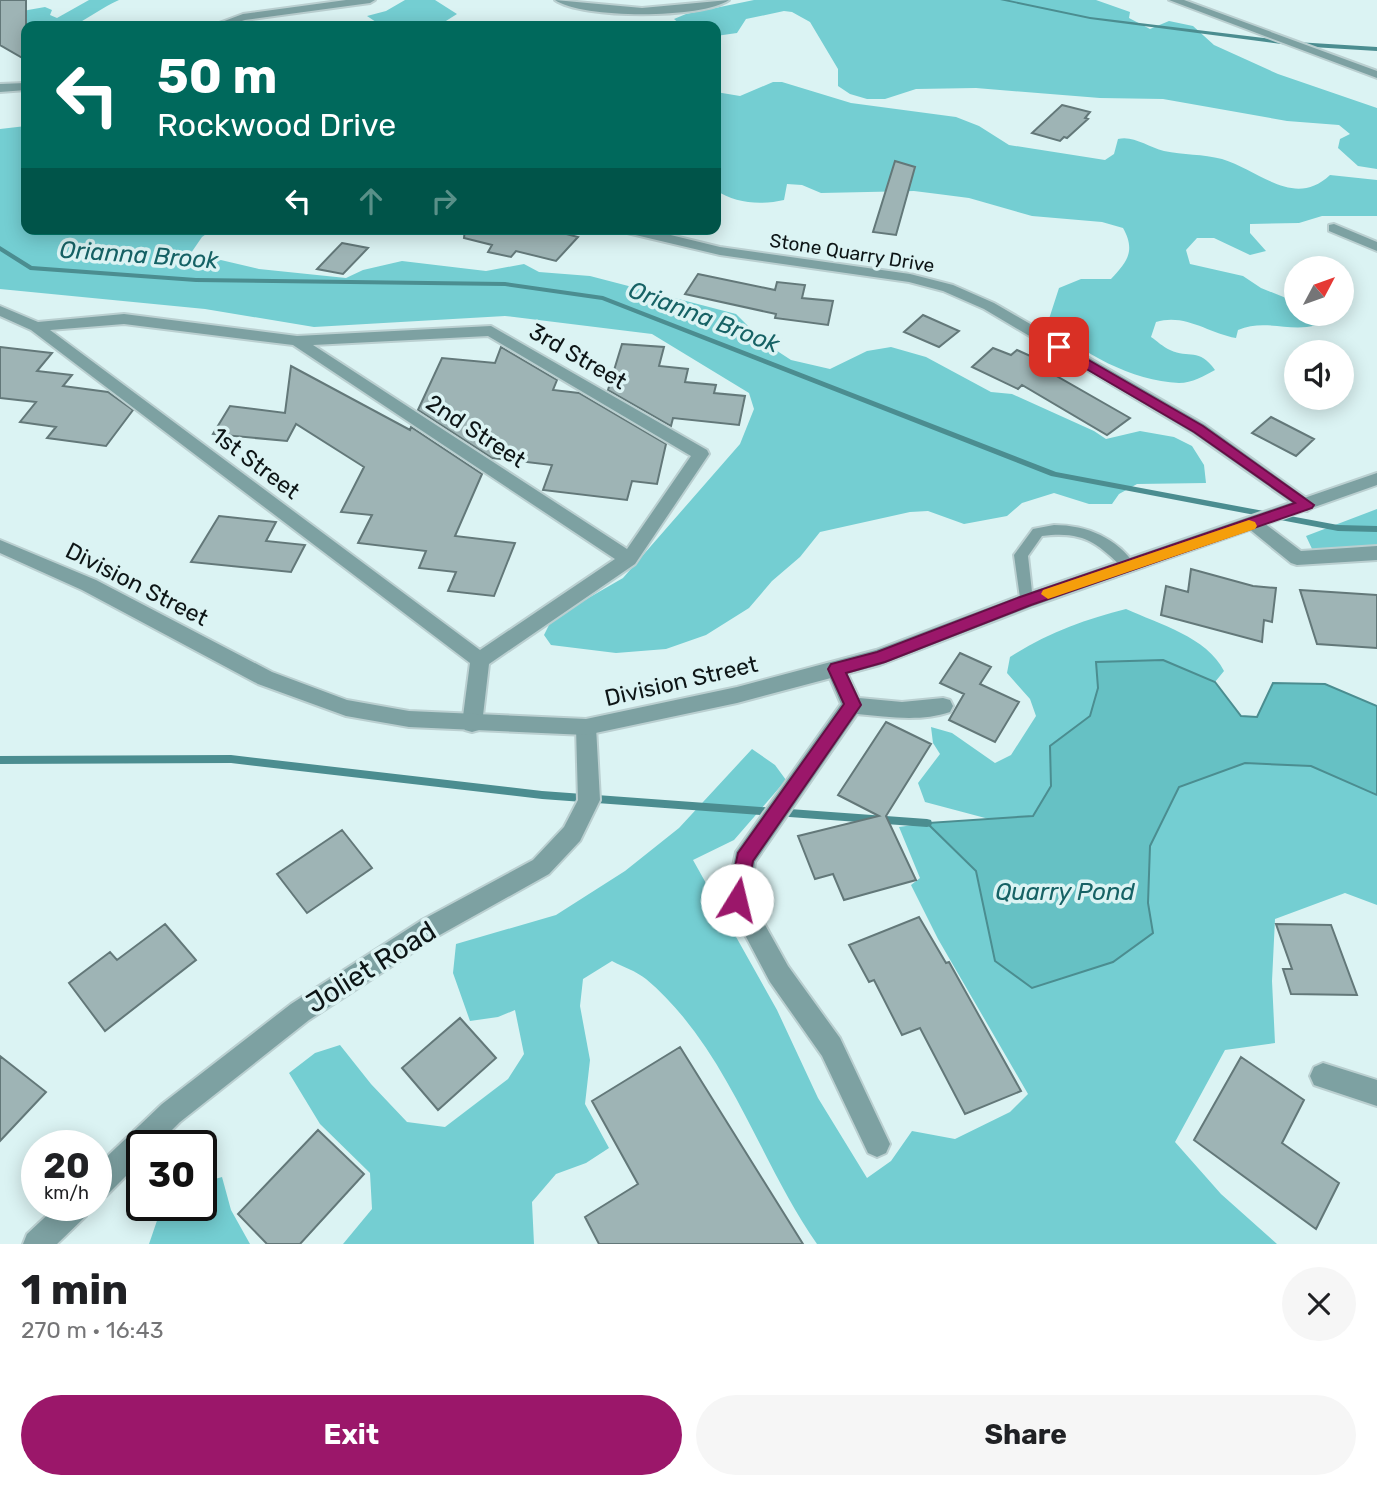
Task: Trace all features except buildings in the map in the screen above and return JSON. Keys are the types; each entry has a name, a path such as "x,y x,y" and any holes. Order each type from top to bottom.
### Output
{"street":[{"path":"231,21 243,17 370,0"},
{"path":"560,0 577,5 625,10 670,10 724,0"},
{"path":"1174,0 1377,75"},
{"path":"0,88 21,87"},
{"path":"1334,228 1377,247"},
{"name":"Stone Quarry Drive","path":"653,235 720,251 910,278 948,288 989,306 1199,429 1307,505"},
{"name":"1st Street","path":"0,310 36,327 480,660"},
{"path":"36,327 124,318 297,341"},
{"name":"3rd Street","path":"297,341 492,331 701,454 629,559"},
{"name":"2nd Street","path":"297,341 629,559"},
{"name":"Division Street","path":"0,546 89,585 265,678 346,708 409,719 586,727 737,695 880,657 1026,601 1254,524 1377,479"},
{"path":"1254,524 1297,558 1377,553"},
{"path":"472,723 480,660 629,559"},
{"path":"836,669 852,705"},
{"path":"852,705 902,710 943,706"},
{"path":"852,705 744,859 737,900 779,974 831,1047 877,1144"},
{"name":"Joliet Road","path":"112,1170 171,1113 300,1012 430,928 541,867 572,834 589,800 586,727"},
{"path":"1324,1076 1377,1093"},
{"path":"37,1244 61,1221"}],"lane":[{"path":"1026,601 1021,555 1038,532 1067,527 1099,537 1129,566"}],"shaded area":[{"path":"89,0 119,0 82,21 21,21 10,16 45,7 52,10 50,15 57,18"},
{"path":"405,0 435,0 457,14 446,21 374,21 367,16 386,11"},
{"path":"754,0 1096,0 1130,12 1129,18 1150,29 1169,21 1193,26 1214,45 1278,74 1377,108 1377,169 1358,166 1338,148 1340,139 1350,134 1339,125 1287,121 1163,99 1100,98 976,88 916,89 885,99 867,99 850,94 838,86 838,69 810,22 792,12 784,11 746,19 737,33 721,35 721,21 674,19"},
{"path":"773,82 782,82 851,103 956,117 979,126 1009,145 1105,160 1114,154 1118,139 1124,138 1164,151 1222,159 1290,188 1317,185 1330,175 1377,180 1377,216 1322,216 1299,223 1250,224 1250,233 1266,251 1250,255 1214,238 1197,238 1186,250 1190,264 1243,276 1261,288 1284,297 1284,326 1311,326 1297,327 1258,325 1238,330 1236,338 1177,320 1156,322 1151,337 1162,346 1204,358 1215,370 1189,382 1161,381 1108,363 1076,344 1048,322 1059,288 1081,279 1111,279 1121,267 1129,250 1123,228 1102,222 1032,216 969,198 914,191 821,193 802,185 787,184 784,200 767,203 740,201 721,194 721,93 740,96"},
{"path":"21,127 21,235 205,235 191,253 259,269 346,278 363,270 402,261 486,271 524,264 539,272 590,276 736,314 765,343 791,360 830,369 867,351 891,347 926,357 991,392 1012,394 1106,439 1140,431 1174,437 1192,446 1204,465 1206,483 1137,484 1119,494 1112,504 1089,504 1054,493 1022,503 1007,516 964,524 928,511 910,512 820,532 800,557 772,581 749,608 706,635 666,649 616,653 551,645 544,635 552,619 623,578 740,444 754,409 749,393 652,334 505,316 314,327 205,309 0,289 0,129"},
{"path":"1377,509 1377,545 1313,551 1306,536"},
{"path":"1126,609 1194,640 1216,659 1224,671 1215,682 1163,660 1098,688 1090,716 1050,746 1051,786 1033,816 989,819 925,802 918,783 940,754 933,743 931,727 952,733 995,763 1011,755 1036,716 1030,699 1007,673 1010,657 1066,628"},
{"path":"752,749 775,765 786,780 734,840 693,860 777,1010 818,1098 867,1178 891,1161 912,1131 955,1139 1010,1112 1028,1094 938,939 911,885 920,878 899,827 927,823 976,871 995,961 1153,933 1148,903 1150,846 1179,787 1245,763 1311,766 1377,795 1377,905 1345,893 1275,919 1272,981 1275,1043 1225,1050 1175,1142 1221,1194 1277,1244 817,1244 699,1037 674,1006 646,979 612,961 583,979 580,1006 590,1060 585,1104 609,1148 586,1163 556,1174 532,1202 534,1244 343,1244 372,1209 370,1173 320,1124 289,1073 315,1053 340,1045 371,1084 407,1122 445,1127 508,1079 524,1054 515,1010 498,1017 470,1021 453,973 456,944 556,915 625,871 679,828"},
{"path":"222,1177 231,1210 250,1244 149,1244 157,1221 217,1221 217,1178"}],"water":[{"name":"Quarry Pond","path":"1163,660 1215,682 1241,716 1257,717 1273,683 1325,684 1377,706 1377,795 1311,766 1245,763 1179,787 1150,846 1148,903 1153,933 1113,962 1032,988 995,961 976,871 927,823 1033,816 1051,786 1050,746 1090,716 1098,688 1096,662"}],"waterway":[{"path":"1002,0 1090,18 1296,44 1377,49"},
{"name":"Orianna Brook","path":"0,248 30,268 196,280 505,284 603,298 1054,474 1338,528 1377,529"},
{"path":"0,760 231,759 542,795 927,823"}],"slow traffic":[{"path":"1048,594 1249,526"}],"route":[{"path":"737,900 744,859 852,705 836,669 880,657 1026,601 1307,505 1199,429 1059,347"}]}
